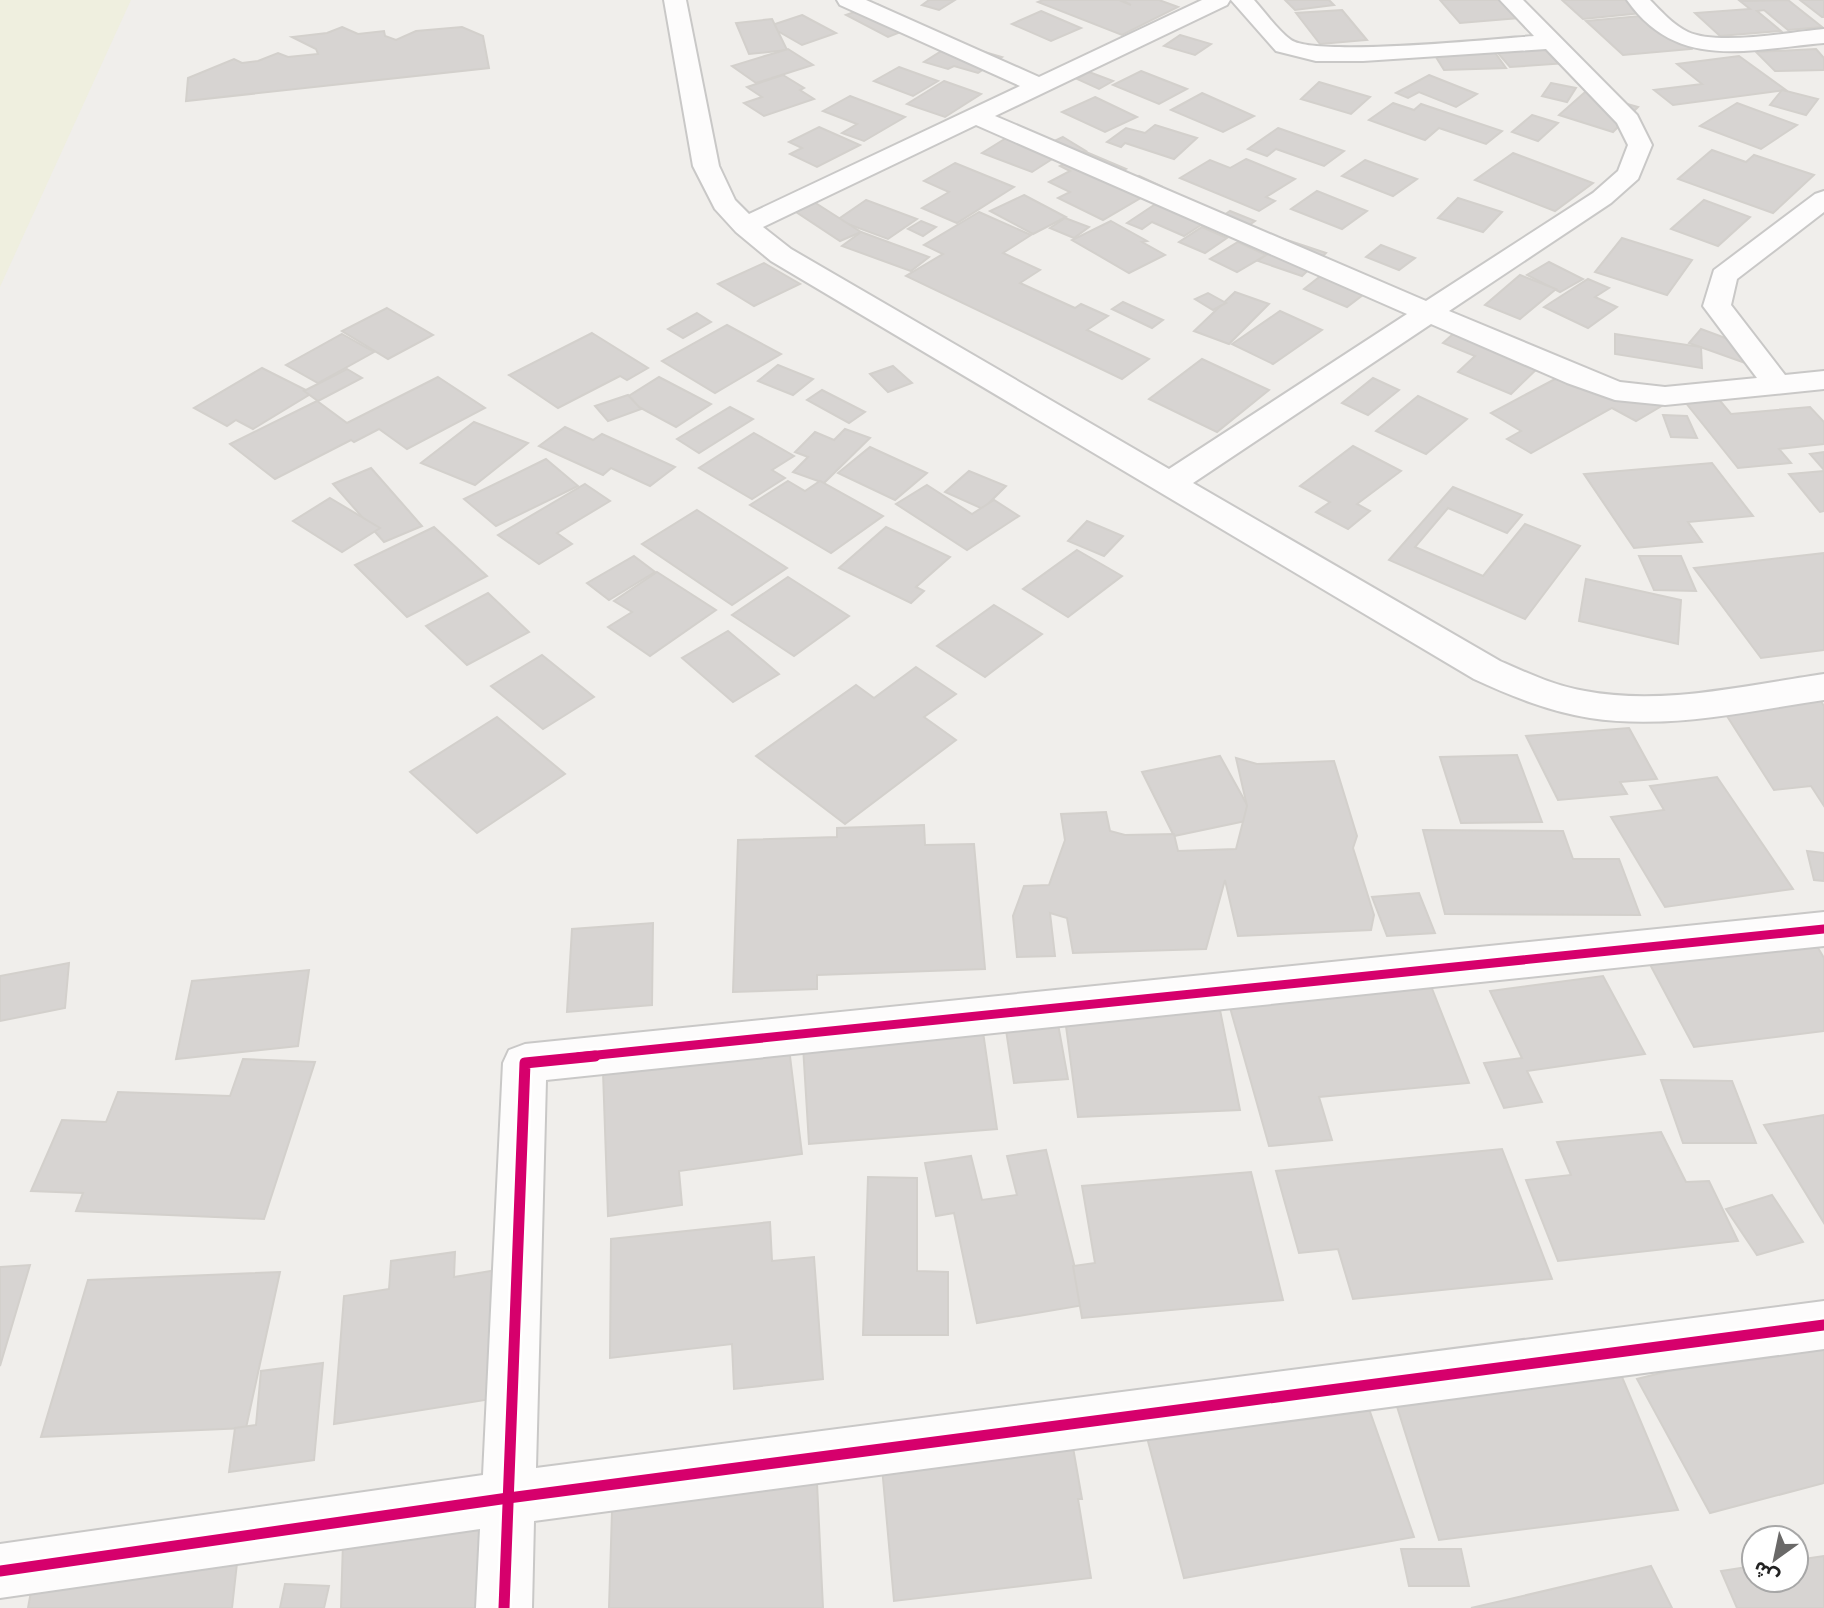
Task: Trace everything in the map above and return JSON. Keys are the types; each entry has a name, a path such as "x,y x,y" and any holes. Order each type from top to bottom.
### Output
{"street":[{"path":"675,0 706,166 724,202 745,226 781,255 1487,670 1530,690 1590,705 1661,708 1824,687"},
{"path":"848,0 1039,86"},
{"path":"745,226 1219,0"},
{"path":"1242,0 1284,46 1315,54 1363,54 1553,42"},
{"path":"1169,484 1602,198 1629,174 1640,145 1628,120 1511,0"},
{"path":"1638,0 1680,38 1696,42 1724,44 1824,36"},
{"path":"975,116 1577,377 1615,391 1664,396 1824,380"},
{"path":"1777,384 1717,306 1724,276 1824,199"},
{"path":"505,1608 525,1063 1824,929"},
{"path":"0,1571 508,1498 1824,1325"}],"green space":[{"path":"0,0 131,0 0,287"}],"building":[{"path":"929,0 955,0 939,10 922,5"},
{"path":"1119,0 1131,5 1122,0 1159,0 1178,7 1122,35 1038,2"},
{"path":"1285,0 1329,0 1334,5 1295,10"},
{"path":"1440,0 1516,0 1533,17 1460,23"},
{"path":"1562,0 1649,0 1662,11 1583,19"},
{"path":"1788,0 1822,27 1788,30 1764,10 1757,11 1781,31 1720,36 1695,13 1750,9 1740,1"},
{"path":"1800,0 1824,0 1824,17 1822,17"},
{"path":"877,4 919,25 888,37 846,15"},
{"path":"1342,10 1367,40 1320,44 1296,13"},
{"path":"1041,11 1081,28 1051,41 1012,24"},
{"path":"802,15 836,33 802,45 769,26"},
{"path":"1652,15 1691,49 1623,55 1586,21"},
{"path":"772,19 787,50 749,54 736,23"},
{"path":"342,27 358,34 384,31 385,36 396,40 416,31 462,27 483,36 489,68 186,101 188,78 234,59 242,63 258,61 278,53 288,57 318,54 316,49 292,37 327,33"},
{"path":"1180,35 1211,44 1195,55 1164,46"},
{"path":"1562,39 1583,62 1510,67 1490,44"},
{"path":"954,43 1002,57 978,73 924,62"},
{"path":"1491,47 1506,68 1444,70 1431,49"},
{"path":"788,49 813,65 756,83 732,66"},
{"path":"1816,49 1824,58 1824,70 1775,71 1756,52"},
{"path":"1739,56 1786,90 1673,105 1654,90 1702,84 1677,64"},
{"path":"899,67 938,81 913,96 874,81"},
{"path":"1141,71 1187,89 1159,104 1113,85"},
{"path":"1089,72 1113,81 1099,89 1077,79"},
{"path":"783,75 804,88 800,90 814,99 764,116 744,103 762,97 747,87"},
{"path":"1429,75 1477,94 1456,107 1419,92 1408,98 1396,93"},
{"path":"944,81 981,94 945,117 907,104"},
{"path":"1319,82 1370,97 1351,114 1301,99"},
{"path":"1551,83 1576,88 1567,102 1542,96"},
{"path":"1782,90 1818,99 1806,115 1770,105"},
{"path":"1585,92 1638,107 1613,132 1559,115"},
{"path":"1202,93 1254,116 1223,132 1171,110"},
{"path":"850,96 905,117 864,141 842,133 857,124 823,111"},
{"path":"1095,97 1137,117 1105,132 1062,112"},
{"path":"1393,103 1414,110 1421,104 1502,131 1486,144 1439,128 1425,140 1369,120"},
{"path":"1737,103 1797,125 1761,149 1700,126"},
{"path":"1532,115 1558,123 1538,141 1512,132"},
{"path":"1155,125 1197,138 1174,159 1125,143 1121,147 1107,142 1126,128 1145,133"},
{"path":"819,127 860,145 817,167 790,154 802,148 789,142"},
{"path":"1278,128 1344,151 1324,166 1276,149 1267,156 1248,149"},
{"path":"1011,135 1060,154 1032,172 982,153"},
{"path":"1063,137 1086,151 1076,155 1052,142"},
{"path":"1712,150 1746,162 1754,155 1814,175 1773,213 1678,179"},
{"path":"1086,152 1126,169 1107,180 1121,187 1139,176 1161,186 1103,220 1058,198 1070,192 1049,182 1070,171 1060,166"},
{"path":"1513,153 1593,183 1555,211 1475,180"},
{"path":"1246,159 1295,179 1266,197 1275,201 1259,211 1180,178 1210,160 1230,168"},
{"path":"1365,160 1417,179 1393,196 1342,176"},
{"path":"955,163 1014,187 957,223 922,208 949,192 924,181"},
{"path":"1317,191 1367,211 1342,229 1291,209"},
{"path":"1024,195 1066,217 1033,234 990,211"},
{"path":"1166,197 1220,218 1230,211 1255,221 1232,237 1201,225 1184,236 1152,222 1142,229 1127,223"},
{"path":"1458,198 1502,212 1483,232 1438,218"},
{"path":"866,200 917,219 888,239 837,220"},
{"path":"1704,200 1750,217 1718,246 1671,229"},
{"path":"814,202 861,232 840,241 793,210"},
{"path":"979,212 1031,235 1003,253 1040,270 1020,283 1075,308 1081,304 1108,316 1087,330 1149,359 1122,379 906,276 943,254 924,245"},
{"path":"1065,218 1089,227 1074,238 1050,228"},
{"path":"921,221 936,227 923,236 908,229"},
{"path":"1111,221 1147,241 1142,242 1165,255 1129,273 1072,240"},
{"path":"1202,227 1227,238 1205,253 1179,242"},
{"path":"1257,230 1326,253 1302,276 1258,261 1269,252 1242,242"},
{"path":"861,232 929,257 911,271 842,246"},
{"path":"1622,238 1692,260 1667,295 1595,272"},
{"path":"1238,242 1266,255 1237,272 1210,259"},
{"path":"1381,245 1415,258 1399,270 1366,257"},
{"path":"1549,262 1583,279 1560,292 1527,275"},
{"path":"764,263 800,284 754,306 718,284"},
{"path":"1336,264 1380,282 1347,307 1304,289"},
{"path":"1520,275 1556,289 1520,319 1485,305"},
{"path":"1588,279 1609,288 1595,297 1617,307 1588,328 1544,307"},
{"path":"1235,292 1269,304 1229,344 1194,331"},
{"path":"1208,293 1226,303 1213,310 1195,299"},
{"path":"1123,302 1163,320 1152,328 1112,309"},
{"path":"387,308 433,335 388,359 342,331"},
{"path":"1280,311 1322,330 1273,364 1232,344"},
{"path":"697,313 711,322 683,338 668,329"},
{"path":"727,325 781,354 715,393 662,361"},
{"path":"1461,327 1546,360 1511,394 1458,372 1475,356 1443,343"},
{"path":"1701,329 1763,352 1751,365 1689,343"},
{"path":"592,333 648,368 627,380 620,376 558,408 509,375"},
{"path":"342,334 374,352 318,383 286,365"},
{"path":"1615,334 1701,347 1702,368 1615,354"},
{"path":"1202,359 1269,390 1217,432 1149,399"},
{"path":"778,365 813,379 793,395 758,381"},
{"path":"893,366 912,383 888,392 870,374"},
{"path":"262,368 312,393 253,429 236,420 227,426 194,408"},
{"path":"347,369 362,378 318,401 304,391"},
{"path":"1574,369 1618,394 1637,383 1670,401 1636,421 1612,408 1531,453 1507,439 1521,431 1491,413"},
{"path":"438,377 485,408 407,449 379,429 354,442 351,440 275,479 230,444 317,401 347,423"},
{"path":"659,377 711,404 676,427 624,399"},
{"path":"1373,378 1399,390 1368,415 1342,403"},
{"path":"822,390 865,412 849,423 807,400"},
{"path":"1711,390 1731,414 1810,407 1824,422 1824,444 1779,449 1791,463 1738,468 1678,393"},
{"path":"628,395 641,409 608,421 595,406"},
{"path":"1418,396 1467,419 1426,454 1376,431"},
{"path":"730,407 753,419 699,453 677,439"},
{"path":"1663,415 1687,416 1697,438 1671,437"},
{"path":"474,422 528,443 475,485 421,463"},
{"path":"565,427 593,440 602,434 675,467 650,486 611,468 603,475 539,446"},
{"path":"845,429 870,438 824,483 793,472 808,457 795,452 815,432 834,440"},
{"path":"754,433 794,456 772,470 785,478 752,499 699,468"},
{"path":"1353,446 1401,471 1357,504 1370,511 1348,529 1316,512 1330,502 1300,486"},
{"path":"870,447 927,473 895,500 838,473"},
{"path":"1824,452 1824,470 1810,454"},
{"path":"546,459 578,486 496,526 464,499"},
{"path":"1712,463 1753,516 1688,522 1702,542 1634,548 1584,474"},
{"path":"371,468 422,526 384,542 333,484"},
{"path":"969,471 1006,486 983,509 945,492"},
{"path":"1824,471 1824,511 1820,512 1789,474"},
{"path":"788,481 805,491 820,481 883,516 831,553 750,505"},
{"path":"585,484 610,501 557,533 572,544 539,564 498,535"},
{"path":"927,485 972,514 994,500 1019,516 967,550 896,504"},
{"path":"1453,487 1522,515 1507,533 1448,508 1415,547 1483,576 1525,524 1580,546 1525,619 1389,560"},
{"path":"330,498 380,528 342,552 293,521"},
{"path":"697,510 787,568 732,605 642,544"},
{"path":"1087,521 1123,536 1104,556 1068,541"},
{"path":"434,527 487,576 407,617 355,565"},
{"path":"886,527 950,557 916,587 924,591 911,603 839,568"},
{"path":"1077,550 1122,576 1068,617 1023,589"},
{"path":"1824,553 1824,650 1761,658 1694,568"},
{"path":"634,556 655,572 609,600 587,583"},
{"path":"1639,556 1681,556 1696,591 1654,590"},
{"path":"657,572 716,610 650,656 608,627 632,612 614,601"},
{"path":"788,577 849,616 794,656 732,615"},
{"path":"1586,579 1681,600 1678,644 1579,621"},
{"path":"488,593 529,632 467,665 426,626"},
{"path":"994,605 1042,634 985,677 937,646"},
{"path":"728,631 779,674 733,702 682,658"},
{"path":"542,655 594,697 543,729 491,686"},
{"path":"916,667 956,694 924,717 956,740 845,824 756,756 856,685 874,698"},
{"path":"1817,695 1824,706 1824,806 1811,786 1774,790 1720,705"},
{"path":"497,717 565,774 477,833 410,772"},
{"path":"1629,728 1657,779 1620,782 1627,794 1558,800 1526,736"},
{"path":"1517,755 1542,822 1461,823 1440,757"},
{"path":"1220,756 1255,819 1174,836 1142,772"},
{"path":"1236,758 1257,764 1334,761 1357,836 1353,848 1374,915 1371,930 1238,936 1225,880 1206,949 1073,953 1067,918 1050,913 1055,956 1017,957 1013,916 1024,886 1049,885 1065,840 1061,814 1106,812 1110,831 1125,835 1174,834 1178,851 1236,849 1247,806"},
{"path":"1717,777 1793,889 1665,907 1611,817 1664,810 1650,786"},
{"path":"924,825 925,845 974,844 985,969 817,975 817,989 733,992 738,840 837,837 837,828"},
{"path":"1423,830 1563,831 1573,859 1619,859 1640,915 1445,914"},
{"path":"1807,851 1824,853 1824,881 1814,880"},
{"path":"1419,893 1435,933 1387,936 1372,897"},
{"path":"653,923 652,1005 567,1012 572,929"},
{"path":"1811,936 1824,958 1824,1031 1694,1047 1645,955"},
{"path":"69,963 65,1008 0,1021 0,976"},
{"path":"309,970 298,1046 176,1059 192,981"},
{"path":"1603,976 1645,1054 1527,1071 1542,1102 1504,1108 1484,1063 1522,1058 1490,991"},
{"path":"1431,986 1469,1083 1319,1097 1332,1140 1269,1146 1229,1004"},
{"path":"1219,1005 1240,1110 1078,1117 1064,1011"},
{"path":"1056,1013 1068,1079 1014,1083 1004,1017"},
{"path":"983,1032 997,1129 809,1144 803,1046"},
{"path":"789,1048 802,1154 679,1171 682,1205 608,1216 603,1072"},
{"path":"243,1059 315,1062 264,1219 76,1211 83,1193 31,1191 62,1120 106,1122 118,1092 230,1096"},
{"path":"1661,1080 1732,1081 1756,1143 1683,1143"},
{"path":"1824,1115 1824,1223 1764,1125"},
{"path":"1661,1132 1686,1182 1709,1181 1738,1241 1558,1261 1526,1180 1571,1175 1557,1142"},
{"path":"1502,1149 1552,1279 1353,1299 1338,1249 1299,1253 1276,1171"},
{"path":"1046,1150 1084,1305 977,1323 954,1213 936,1216 925,1163 971,1156 982,1200 1017,1195 1007,1156"},
{"path":"1251,1172 1283,1300 1082,1318 1073,1266 1095,1263 1082,1186"},
{"path":"868,1177 917,1178 917,1271 948,1272 948,1335 863,1335"},
{"path":"1772,1195 1803,1242 1757,1255 1726,1209"},
{"path":"770,1222 772,1261 814,1257 823,1379 734,1389 732,1344 610,1358 611,1239"},
{"path":"455,1252 454,1277 503,1269 504,1397 334,1424 344,1296 389,1289 391,1261"},
{"path":"30,1265 0,1366 0,1267"},
{"path":"280,1272 246,1428 41,1437 88,1280"},
{"path":"1824,1332 1824,1483 1710,1513 1637,1379"},
{"path":"323,1363 314,1460 229,1472 235,1428 256,1425 261,1371"},
{"path":"1619,1370 1678,1510 1439,1540 1394,1397"},
{"path":"1362,1389 1414,1537 1184,1578 1144,1426"},
{"path":"1071,1436 1082,1499 1078,1499 1091,1578 894,1601 881,1456"},
{"path":"816,1462 823,1608 609,1608 613,1480"},
{"path":"484,1482 487,1608 341,1608 344,1509"},
{"path":"241,1527 232,1608 28,1608 37,1558"},
{"path":"1401,1549 1461,1549 1469,1586 1409,1586"},
{"path":"1824,1556 1824,1608 1737,1608 1721,1571 1740,1568 1740,1594 1810,1594 1810,1558"},
{"path":"1651,1566 1672,1608 1471,1608"},
{"path":"285,1584 329,1586 324,1608 280,1608"}],"cycle path":[{"path":"504,1608 525,1063 1824,929"},
{"path":"0,1571 508,1498 1824,1325"}]}
